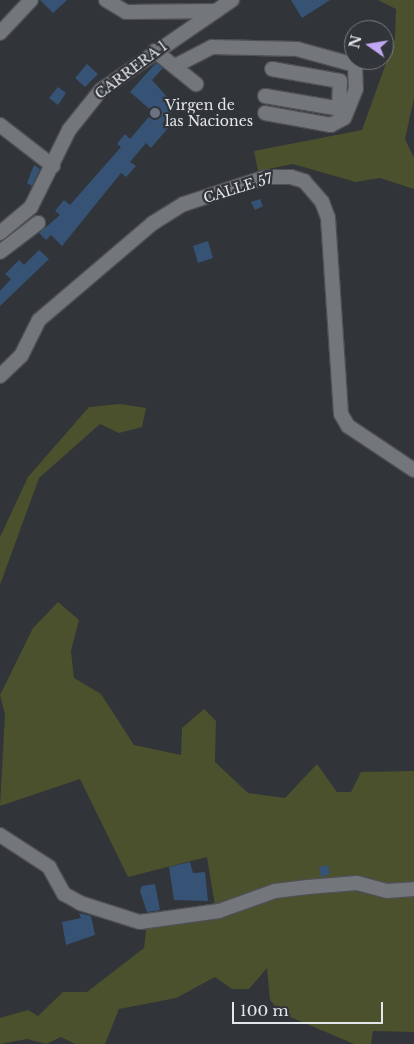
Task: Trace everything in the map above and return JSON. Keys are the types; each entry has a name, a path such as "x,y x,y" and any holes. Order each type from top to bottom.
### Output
{"street":[{"path":"0,33 31,0"},
{"path":"106,0 126,12 216,11"},
{"name":"CARRERA 1","path":"0,233 31,207 85,106 155,51 232,0"},
{"path":"175,66 212,47 297,50 356,65 358,76 343,110 331,124 265,113"},
{"path":"155,51 196,84"},
{"path":"272,69 340,81 343,110"},
{"path":"265,96 343,110"},
{"path":"0,125 53,166"},
{"name":"CALLE 57","path":"0,376 21,356 39,320 153,223 212,195 266,177 291,176 304,181 322,202 328,218 342,414 348,426 414,470"},
{"path":"0,252 38,223"},
{"path":"0,835 49,867 57,885 72,898 140,922 219,911 275,891 357,883 388,891 414,889"}],"green space":[{"path":"378,0 414,0 414,98 405,139 414,158 414,189 380,178 356,182 293,164 258,171 254,151 362,130 384,70 394,70 396,9"},
{"path":"120,404 146,408 142,427 119,433 100,424 39,478 0,585 0,537 28,477 89,407"},
{"path":"58,602 79,620 71,651 74,678 101,694 134,745 181,755 182,728 204,709 216,721 215,762 248,793 285,798 317,764 337,792 351,792 361,772 414,771 414,1032 373,1031 371,1044 354,1044 281,1013 270,1000 267,968 249,989 232,989 215,977 176,998 119,1009 105,1044 75,1044 61,1037 46,1044 27,1039 0,1044 0,1018 28,1010 38,1016 63,992 87,992 144,948 147,923 216,912 207,857 128,877 80,779 0,806 5,714 0,695 33,628"}],"building":[{"path":"40,0 67,0 53,13"},
{"path":"291,0 330,0 302,18"},
{"path":"156,63 163,68 152,80 176,107 162,124 168,128 151,148 146,143 130,162 136,166 126,177 121,173 62,246 51,235 46,240 39,233 60,215 55,211 64,200 70,205 121,147 117,144 125,134 130,139 153,112 130,92"},
{"path":"87,64 98,74 85,87 75,78"},
{"path":"58,87 66,93 58,105 49,98"},
{"path":"34,165 40,169 32,186 27,183"},
{"path":"260,199 263,206 255,210 251,202"},
{"path":"208,241 213,258 198,263 193,246"},
{"path":"39,250 49,259 0,306 0,291 11,279 5,274 19,260 24,265"},
{"path":"190,862 193,873 205,872 208,901 174,900 169,867"},
{"path":"328,865 330,874 321,877 319,867"},
{"path":"155,884 160,910 147,912 140,891 142,886"},
{"path":"79,913 91,916 95,935 66,945 62,922 81,918"}],"place":[{"name":"Virgen de las Naciones","path":"155,113"}]}
